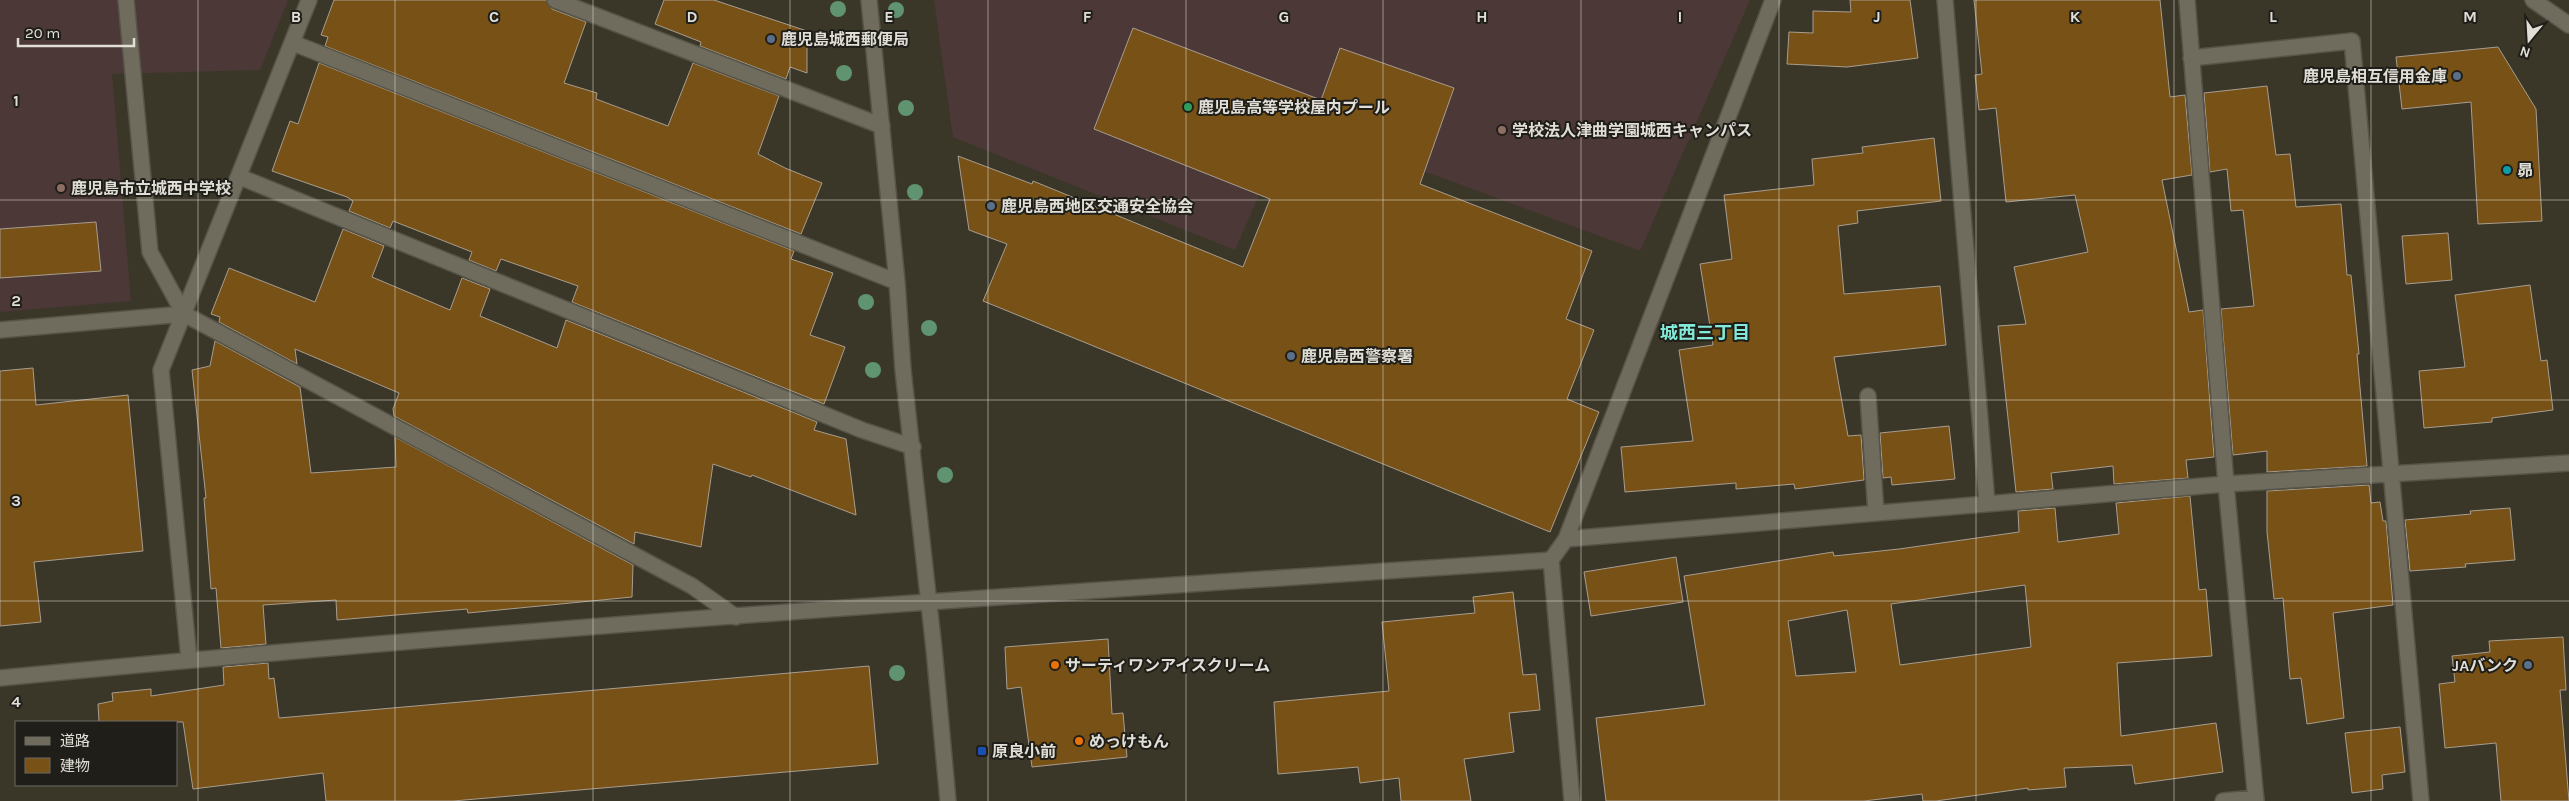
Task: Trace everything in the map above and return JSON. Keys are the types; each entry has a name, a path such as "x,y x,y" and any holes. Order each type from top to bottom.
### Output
{"street":[{"path":"126,0 150,252 184,314 692,586 736,617"},
{"path":"189,659 161,370 309,0"},
{"path":"555,0 882,126"},
{"path":"869,0 897,282 903,370 913,447 948,801"},
{"path":"1572,801 1551,560 1566,539 1773,0"},
{"path":"1945,0 1987,503"},
{"path":"2187,0 2226,484 2256,800 2223,801"},
{"path":"2533,0 2569,24"},
{"path":"2191,58 2352,41 2421,801"},
{"path":"292,43 897,282"},
{"path":"240,176 862,430 913,447"},
{"path":"0,330 184,314"},
{"path":"1868,396 1876,513"},
{"path":"1566,539 2226,484 2569,463"},
{"path":"0,678 189,659 736,617 1551,560"}],"shaded area":[{"name":"鹿児島市立城西中学校","path":"0,0 288,0 260,70 112,74 131,301 0,312"},
{"name":"学校法人津曲学園城西キャンパス","path":"934,0 1750,0 1640,251 1291,122 1235,250 953,137"}],"building":[{"path":"334,0 546,0 552,9 586,22 564,83 597,93 596,99 668,126 693,63 779,96 758,154 785,168 822,183 801,234 325,46 328,37 321,35"},
{"path":"664,0 714,0 807,31 807,73 790,67 786,79 700,46 701,42 655,24"},
{"path":"1850,0 1910,0 1918,58 1847,67 1787,64 1789,32 1813,33 1813,11 1851,12"},
{"path":"1974,0 2160,0 2170,97 2185,95 2192,175 2162,180 2189,312 2203,310 2214,457 2186,460 2188,478 2114,484 2113,466 2051,473 2053,489 2016,492 1998,326 2026,324 2014,267 2088,252 2075,195 2006,202 1996,108 1979,110 1975,75 1982,74"},
{"path":"1133,28 1321,100 1340,48 1454,88 1420,184 1592,251 1566,319 1594,330 1567,399 1599,412 1550,532 983,301 1007,244 969,230 958,156 1032,184 1033,181 1243,267 1270,199 1094,129"},
{"path":"2498,47 2536,109 2542,221 2478,224 2471,102 2402,109 2396,57"},
{"path":"319,63 794,251 791,259 833,273 810,335 845,347 824,404 572,302 578,286 501,259 496,271 469,260 472,252 393,221 390,228 349,211 353,201 347,197 272,171 290,121 298,124"},
{"path":"2267,86 2276,155 2290,154 2296,207 2341,204 2347,275 2351,275 2359,354 2357,354 2367,466 2267,472 2267,451 2233,455 2221,309 2254,306 2243,210 2231,211 2227,169 2210,172 2204,93"},
{"path":"1934,138 1941,201 1857,211 1858,223 1838,226 1844,294 1940,286 1946,345 1834,357 1848,436 1861,435 1864,480 1795,489 1794,484 1736,489 1736,483 1625,492 1621,447 1693,441 1679,350 1713,345 1700,264 1732,259 1724,195 1814,185 1812,159 1863,153 1862,147"},
{"path":"96,222 101,271 0,278 0,229"},
{"path":"343,229 384,246 372,277 450,310 462,278 490,289 480,316 557,348 566,320 817,422 814,430 846,439 856,515 752,475 751,477 713,464 701,547 635,532 634,544 394,416 393,409 399,393 295,349 297,364 219,322 220,317 211,314 229,268 315,302"},
{"path":"2448,233 2452,280 2406,284 2402,236"},
{"path":"2530,285 2541,361 2547,360 2553,410 2492,418 2492,422 2424,428 2419,371 2465,367 2455,295"},
{"path":"215,341 300,387 311,473 396,467 395,437 633,565 632,597 468,613 467,609 337,620 336,600 263,605 266,644 221,648 216,588 211,589 204,498 206,498 192,370 210,366"},
{"path":"33,368 36,405 128,395 143,551 34,562 41,622 0,626 0,371"},
{"path":"1949,426 1955,479 1892,485 1891,477 1883,478 1880,433"},
{"path":"2369,485 2371,503 2380,502 2383,521 2386,521 2393,605 2333,613 2344,718 2307,724 2301,678 2290,679 2283,598 2274,599 2267,532 2267,491"},
{"path":"2190,496 2199,590 2206,589 2212,656 2117,663 2121,736 2216,723 2223,772 2135,784 2132,765 2064,768 2066,787 2028,790 2028,788 1936,801 1923,801 1922,794 1864,801 1606,801 1596,718 1705,705 1684,576 1833,552 1834,556 2019,532 2018,511 2055,508 2058,542 2119,534 2116,503","holes":["2025,585 2031,647 1900,665 1891,604","1847,610 1856,672 1796,676 1788,621"]},
{"path":"2510,508 2515,560 2465,564 2466,567 2410,571 2405,520 2471,514 2470,511"},
{"path":"1676,557 1683,602 1591,616 1584,572"},
{"path":"1513,592 1523,675 1536,674 1540,710 1509,713 1514,752 1464,759 1471,801 1401,801 1399,778 1360,783 1358,767 1278,774 1274,702 1389,691 1382,622 1475,613 1473,597"},
{"path":"2563,637 2566,690 2560,690 2569,801 2501,801 2496,743 2445,748 2439,684 2455,682 2452,656 2490,652 2489,641"},
{"path":"1108,639 1112,714 1123,713 1127,757 1032,767 1021,687 1007,689 1005,647"},
{"path":"268,663 269,679 274,678 279,718 869,666 878,764 453,801 326,801 323,773 193,789 183,722 99,721 98,704 113,701 112,693 151,689 151,696 224,685 223,667"},
{"path":"2400,727 2405,772 2382,775 2383,789 2352,793 2345,733"}],"place":[{"name":"鹿児島城西郵便局","path":"771,39"},
{"name":"鹿児島相互信用金庫","path":"2457,76"},
{"name":"鹿児島高等学校屋内プール","path":"1188,107"},
{"name":"学校法人津曲学園城西キャンパス","path":"1502,130"},
{"name":"昴","path":"2507,170"},
{"name":"鹿児島市立城西中学校","path":"61,188"},
{"name":"鹿児島西地区交通安全協会","path":"991,206"},
{"name":"鹿児島西警察署","path":"1291,356"},
{"name":"サーティワンアイスクリーム","path":"1055,665"},
{"name":"JAバンク","path":"2528,665"},
{"name":"めっけもん","path":"1079,741"},
{"name":"原良小前","path":"982,751"}],"district":[{"name":"城西三丁目","path":"1705,333"}]}
